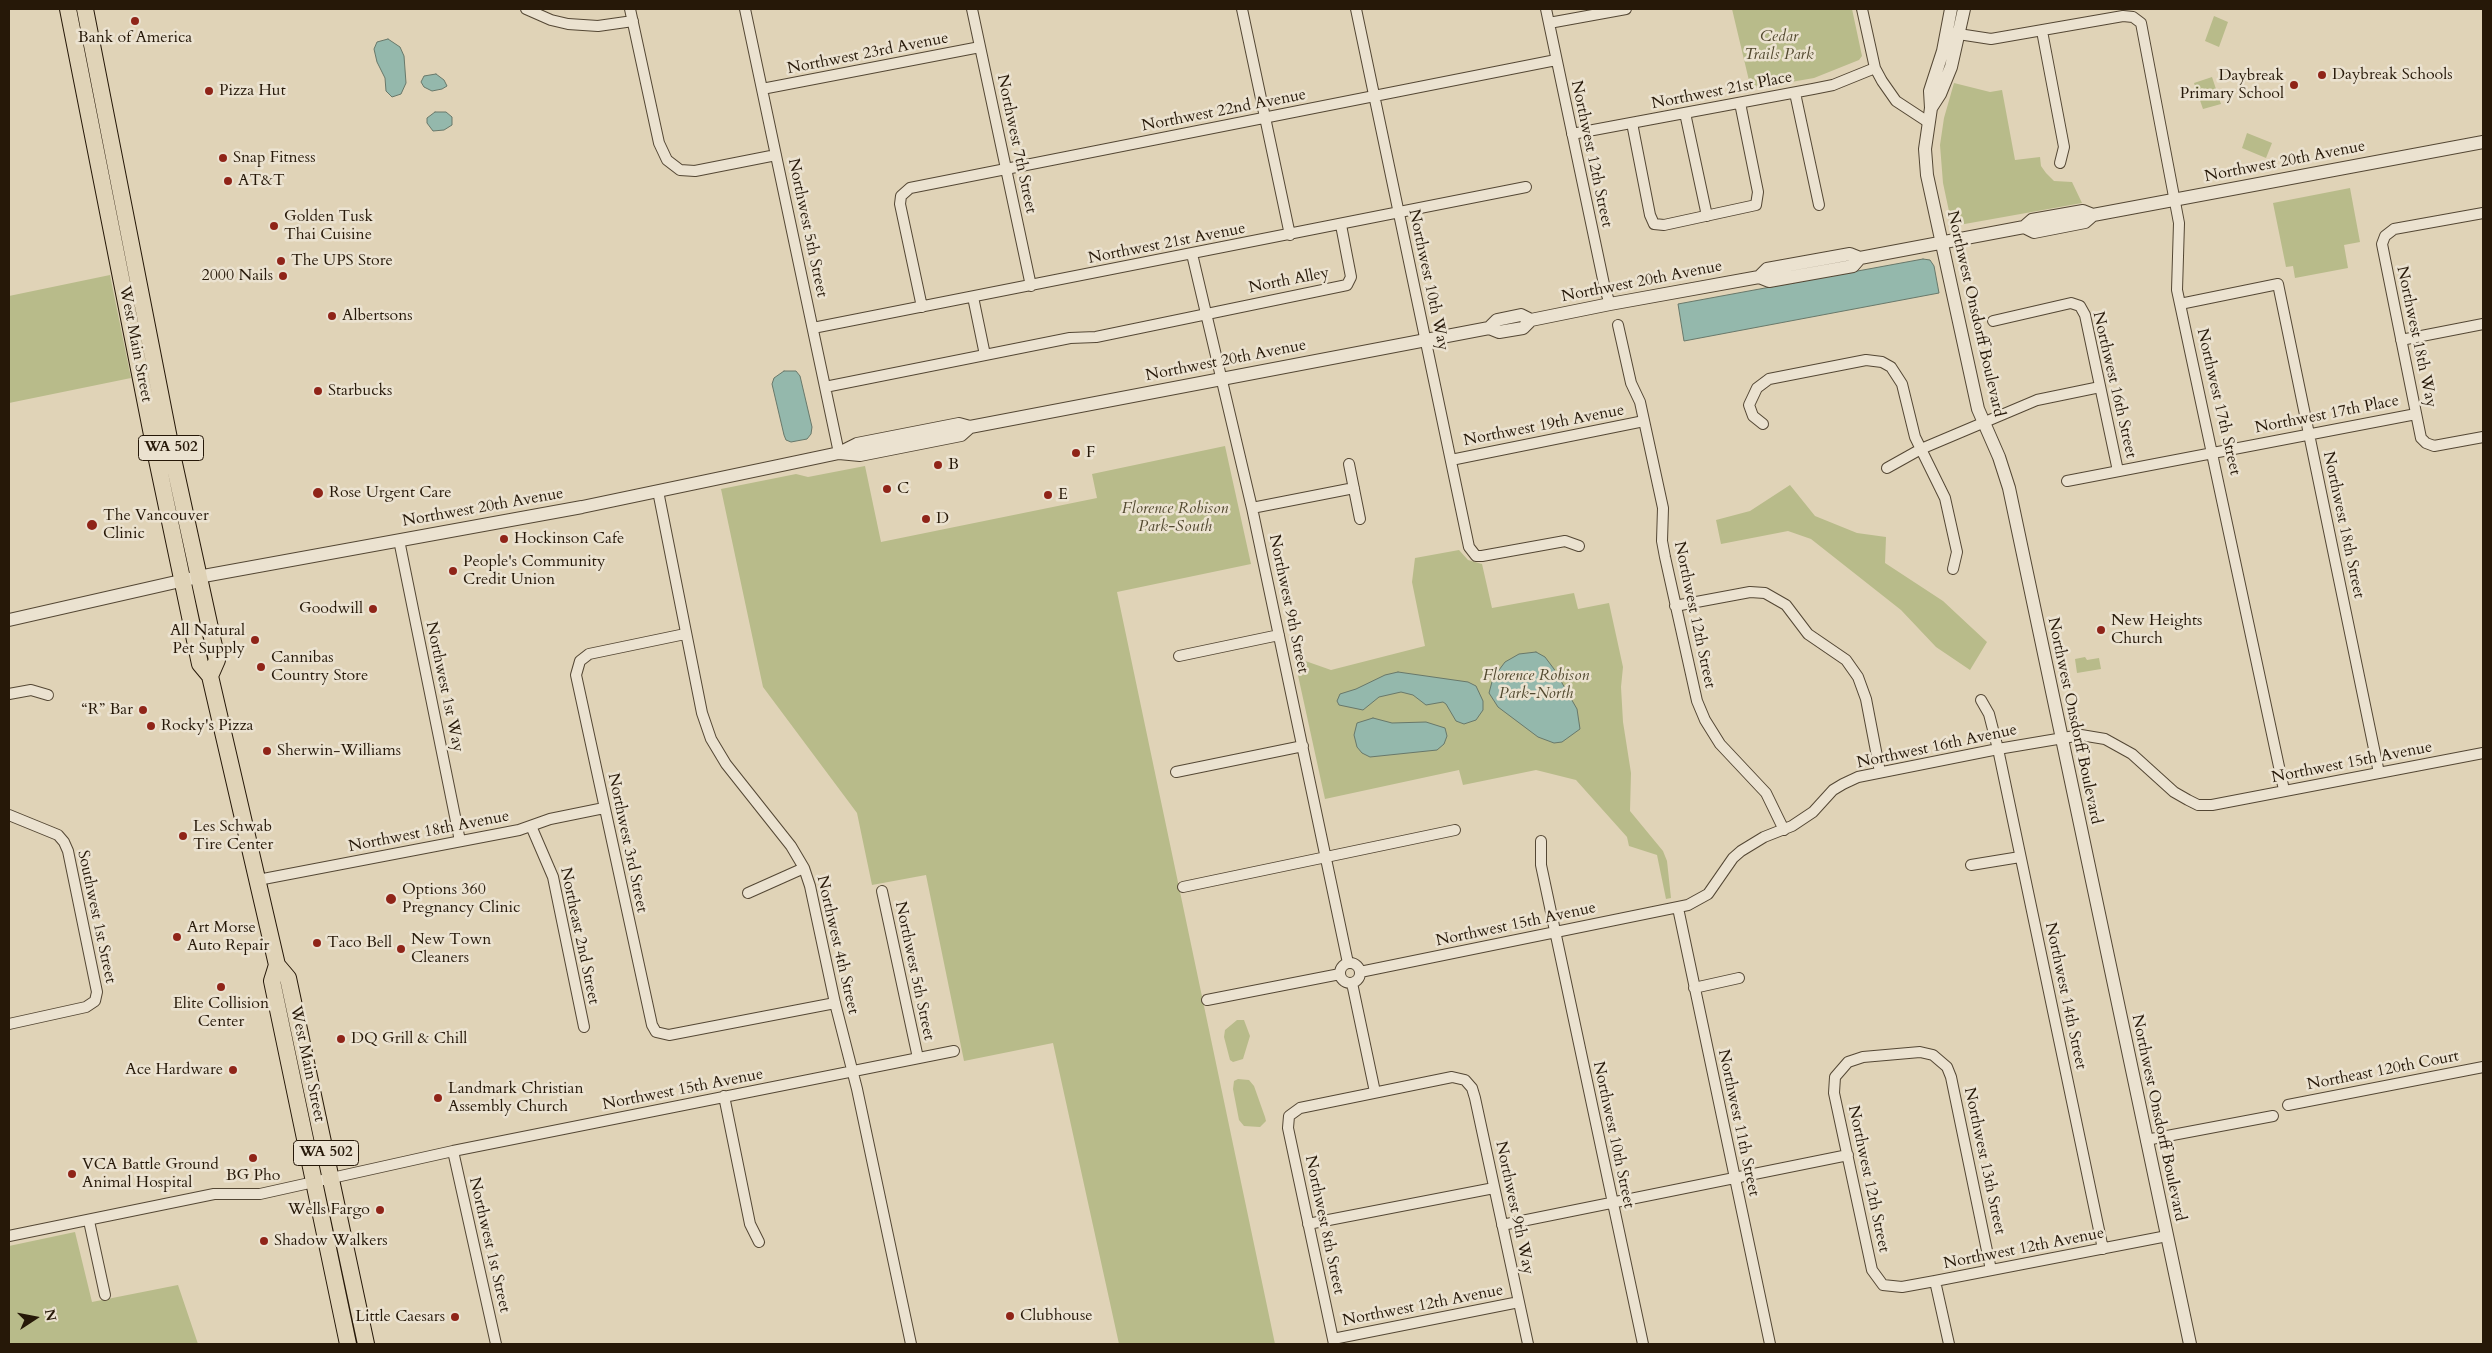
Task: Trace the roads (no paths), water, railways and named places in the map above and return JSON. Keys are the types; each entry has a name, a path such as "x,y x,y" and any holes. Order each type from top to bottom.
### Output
{"highway":[{"name":"West Main Street","path":"68,9 190,579"},
{"name":"West Main Street","path":"85,9 172,454 200,664 210,676 277,965 288,978 366,1344"},
{"name":"West Main Street","path":"277,965 272,981 348,1344"}],"street":[{"path":"526,9 551,20 568,24 598,26 633,21"},
{"path":"630,9 659,143 667,160 680,170 695,171 776,155"},
{"name":"Northwest 5th Street","path":"745,9 839,453"},
{"name":"Northwest 7th Street","path":"972,9 1031,286"},
{"path":"1242,9 1290,234"},
{"name":"Northwest 10th Way","path":"1356,9 1469,546 1476,556 1564,541 1579,546"},
{"name":"Northwest 12th Street","path":"1546,9 1604,289 1610,304"},
{"path":"1549,23 1626,9"},
{"path":"1862,9 1875,68 1888,92 1896,101 1928,122"},
{"name":"Northwest Onsdorff Boulevard","path":"1951,9 1952,33"},
{"name":"Northwest Onsdorff Boulevard","path":"1964,9 1952,33 1930,91 1931,108 1928,122 1926,162 1978,409 1999,457 2008,488 2190,1344"},
{"name":"Northwest 17th Street","path":"2042,31 2123,16 2138,20 2144,31 2175,199 2179,247 2176,272 2180,304 2214,452 2284,790"},
{"path":"1952,33 1991,39 2042,31 2064,147 2060,163"},
{"name":"Northwest 23rd Avenue","path":"762,89 980,48"},
{"name":"Northwest 22nd Avenue","path":"922,307 900,204 901,196 910,188 1556,60"},
{"name":"Northwest 21st Place","path":"1572,134 1833,85 1875,68"},
{"path":"1795,93 1819,206"},
{"path":"1632,123 1650,214 1654,224 1664,225 1749,209 1758,202 1758,192 1740,103"},
{"path":"1685,113 1707,216"},
{"name":"Northwest 20th Avenue","path":"9,620 190,579 658,490 839,453 860,455 961,435 970,427 1222,378 1489,328 1499,332 1523,328 1531,320 1759,277 1767,269 1850,254 1860,258 2024,227 2034,232 2085,222 2093,215 2483,142"},
{"name":"Northwest 21st Avenue","path":"813,328 1526,187"},
{"name":"Northwest 18th Way","path":"2483,213 2394,229 2385,236 2382,248 2422,438 2426,443 2438,446 2483,437"},
{"name":"North Alley","path":"1205,314 1347,285 1351,277 1341,225"},
{"name":"Northwest 9th Street","path":"1192,254 1280,635 1348,963"},
{"name":"Northwest 18th Street","path":"2180,304 2278,284 2379,773"},
{"path":"973,297 985,355"},
{"name":"Northwest 16th Street","path":"1993,321 2071,303 2080,306 2085,315 2118,471"},
{"path":"825,387 1070,338 1096,337 1205,314"},
{"path":"2401,340 2483,324"},
{"name":"Northwest 12th Street","path":"1618,325 1625,364 1640,402 1663,508 1662,541 1694,690 1704,720 1728,753 1766,793 1784,830"},
{"path":"1763,424 1753,416 1749,405 1757,388 1769,379 1866,360 1876,360 1887,364 1900,380 1910,421 1921,449 1939,482 1949,511 1957,552 1953,568"},
{"path":"1887,468 1921,449 2038,400 2100,387"},
{"name":"Northwest 17th Place","path":"2066,481 2416,414"},
{"name":"Northwest 19th Avenue","path":"1451,460 1644,421"},
{"path":"1349,464 1360,519"},
{"path":"1252,508 1354,488"},
{"name":"Northwest 4th Street","path":"658,490 702,713 711,739 726,764 791,846 804,868 815,905 911,1344"},
{"name":"Northwest 1st Way","path":"399,540 460,841"},
{"path":"1675,606 1741,593 1758,592 1772,596 1786,605 1808,634 1837,653 1853,667 1865,692 1880,772"},
{"name":"Northwest 3rd Street","path":"686,634 599,650 580,660 576,675 650,1018 656,1032 669,1035 835,1003"},
{"path":"1179,656 1280,635"},
{"path":"9,694 31,690 48,695"},
{"name":"Northwest 14th Street","path":"1981,700 1990,714 1998,749 2103,1249"},
{"name":"Northwest 16th Avenue","path":"1678,908 1699,900 1708,894 1741,851 1751,844 1792,826 1813,812 1838,787 1858,777 1998,749 2081,736 2105,739 2132,754 2174,792 2188,800 2198,805 2226,803"},
{"path":"1176,772 1303,746"},
{"name":"Northwest 15th Avenue","path":"2226,803 2284,790 2483,753"},
{"name":"Northwest 18th Avenue","path":"258,880 460,841 604,808"},
{"name":"Southwest 1st Street","path":"9,815 60,834 68,851 97,992 92,1005 9,1024"},
{"name":"Northeast 2nd Street","path":"531,826 553,877 584,1027"},
{"path":"1183,887 1455,830"},
{"name":"Northwest 10th Street","path":"1541,841 1541,865 1643,1344"},
{"path":"1972,865 2020,857"},
{"path":"748,893 804,868"},
{"name":"Northwest 5th Street","path":"882,891 918,1058"},
{"name":"Northwest 15th Avenue","path":"1360,972 1556,931 1678,908"},
{"name":"Northwest 11th Street","path":"1678,908 1770,1344"},
{"path":"1348,963 1357,966 1360,972 1357,980 1352,983 1343,981 1340,974 1342,966 1348,963"},
{"path":"1207,1000 1340,974"},
{"path":"1694,988 1739,978"},
{"path":"1352,983 1375,1092"},
{"name":"Northwest 15th Avenue","path":"9,1236 90,1221 214,1194 260,1194 724,1096 954,1051"},
{"name":"Northwest 12th Street","path":"1887,1287 1877,1279 1872,1270 1834,1093 1834,1082 1838,1073 1848,1062 1863,1057 1920,1052 1933,1055 1941,1060"},
{"name":"Northwest 13th Street","path":"1941,1060 1951,1078 1991,1270"},
{"name":"Northeast 120th Court","path":"2288,1105 2483,1067"},
{"name":"Northwest 9th Way","path":"1375,1092 1452,1077 1467,1077 1475,1098 1528,1344"},
{"name":"Northwest 8th Street","path":"1333,1342 1288,1128 1291,1113 1300,1108 1375,1092"},
{"path":"724,1096 750,1224 759,1242"},
{"path":"2146,1140 2273,1116"},
{"name":"Northwest 1st Street","path":"453,1152 496,1344"},
{"path":"1502,1225 1848,1155"},
{"path":"1308,1224 1494,1188"},
{"path":"90,1221 105,1295"},
{"name":"Northwest 12th Avenue","path":"1887,1287 1902,1287 1935,1281 2167,1236"},
{"path":"1935,1281 1948,1344"},
{"name":"Northwest 12th Avenue","path":"1333,1342 1519,1302"}],"water":[{"path":"388,39 400,47 404,56 406,83 401,94 392,97 386,91 385,78 377,62 374,49 377,42"},
{"path":"436,74 444,80 447,86 432,91 424,87 421,82 424,76"},
{"path":"435,112 446,112 452,117 452,125 444,130 433,131 427,123 427,118"},
{"path":"1923,259 1930,260 1934,266 1939,293 1684,341 1678,304"},
{"path":"784,371 796,371 800,376 812,427 811,434 807,439 791,442 786,440 784,435 772,384 774,378"},
{"path":"1536,652 1545,657 1554,669 1577,709 1580,729 1562,742 1554,743 1538,737 1498,707 1489,693 1493,678 1505,662 1519,654"},
{"path":"1398,672 1468,682 1476,686 1483,701 1483,710 1476,720 1464,724 1456,721 1443,702 1426,705 1413,695 1401,692 1379,697 1363,710 1339,705 1337,701 1340,694 1356,689 1385,675"},
{"path":"1373,718 1392,723 1426,722 1445,728 1447,736 1444,744 1437,750 1370,757 1362,753 1357,747 1354,735 1357,723"}],"place":[{"name":"Bank of America","path":"135,21"},
{"name":"Daybreak Schools","path":"2322,75"},
{"name":"Daybreak Primary School","path":"2294,85"},
{"name":"Pizza Hut","path":"209,91"},
{"name":"Snap Fitness","path":"223,158"},
{"name":"AT&T","path":"228,181"},
{"name":"Golden Tusk Thai Cuisine","path":"274,226"},
{"name":"The UPS Store","path":"281,261"},
{"name":"2000 Nails","path":"283,276"},
{"name":"Albertsons","path":"332,316"},
{"name":"Starbucks","path":"318,391"},
{"name":"F","path":"1076,453"},
{"name":"B","path":"938,465"},
{"name":"C","path":"887,489"},
{"name":"Rose Urgent Care","path":"318,493"},
{"name":"E","path":"1048,495"},
{"name":"D","path":"926,519"},
{"name":"The Vancouver Clinic","path":"92,525"},
{"name":"Hockinson Cafe","path":"504,539"},
{"name":"People's Community Credit Union","path":"453,571"},
{"name":"Goodwill","path":"373,609"},
{"name":"New Heights Church","path":"2101,630"},
{"name":"All Natural Pet Supply","path":"255,640"},
{"name":"Cannibas Country Store","path":"261,667"},
{"name":"“R” Bar","path":"143,710"},
{"name":"Rocky's Pizza","path":"151,726"},
{"name":"Sherwin-Williams","path":"267,751"},
{"name":"Les Schwab Tire Center","path":"183,836"},
{"name":"Options 360 Pregnancy Clinic","path":"391,899"},
{"name":"Art Morse Auto Repair","path":"177,937"},
{"name":"Taco Bell","path":"317,943"},
{"name":"New Town Cleaners","path":"401,949"},
{"name":"Elite Collision Center","path":"221,987"},
{"name":"DQ Grill & Chill","path":"341,1039"},
{"name":"Ace Hardware","path":"233,1070"},
{"name":"Landmark Christian Assembly Church","path":"438,1098"},
{"name":"BG Pho","path":"253,1158"},
{"name":"VCA Battle Ground Animal Hospital","path":"72,1174"},
{"name":"Wells Fargo","path":"380,1210"},
{"name":"Shadow Walkers","path":"264,1241"},
{"name":"Clubhouse","path":"1010,1316"},
{"name":"Little Caesars","path":"455,1317"}],"park label":[{"name":"Cedar Trails Park","path":"1779,46"},
{"name":"Florence Robison Park-South","path":"1175,518"},
{"name":"Florence Robison Park-North","path":"1536,685"}]}
